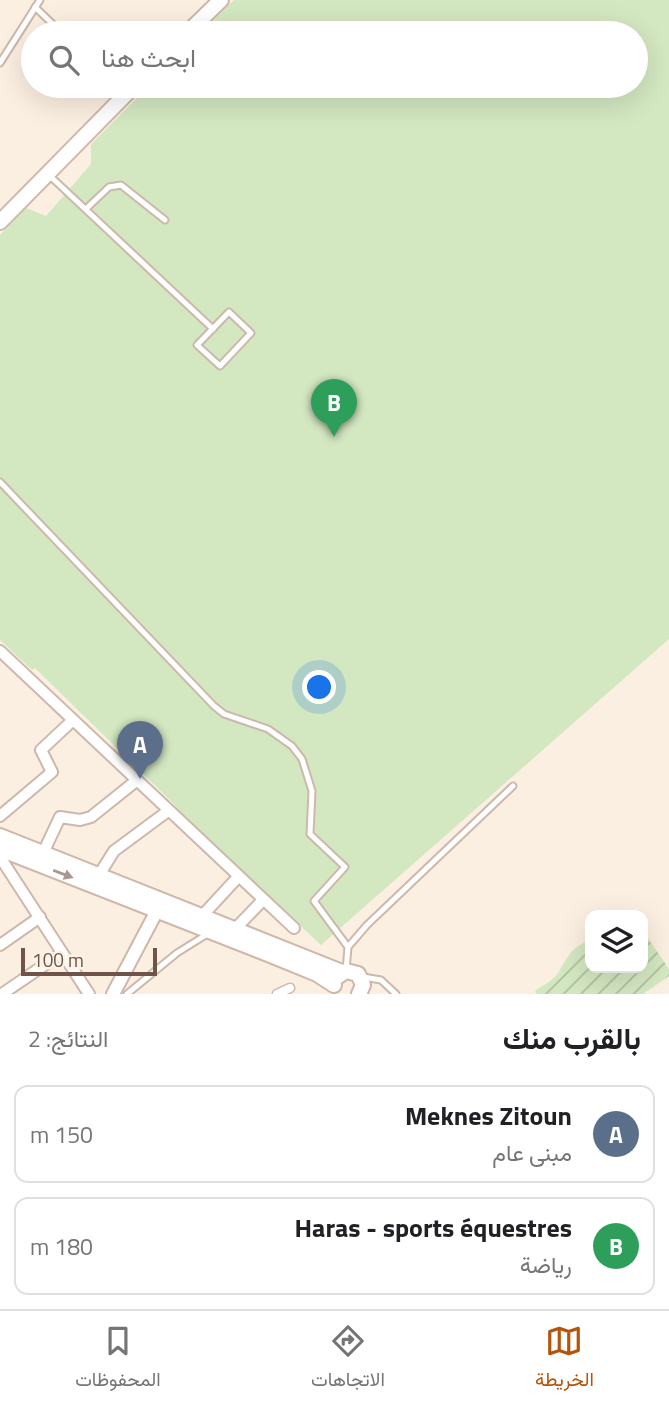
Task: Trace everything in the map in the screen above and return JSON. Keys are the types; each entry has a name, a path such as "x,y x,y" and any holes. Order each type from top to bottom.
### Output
{"main road":[{"path":"199,21 220,0"},
{"path":"0,222 117,98"},
{"path":"0,836 99,875 212,932 317,974 335,990 344,971"},
{"path":"0,849 160,905 202,916 344,971 362,989"}],"street":[{"path":"0,652 294,928"},
{"path":"0,816 52,772 41,750 72,721"},
{"path":"43,853 60,817 80,820 91,817 136,781"},
{"path":"99,875 114,851 169,811"},
{"path":"0,857 86,990 72,994"},
{"path":"202,916 238,877"},
{"path":"235,929 263,900"},
{"path":"113,994 160,905"},
{"path":"0,945 40,917"},
{"path":"2,994 62,953"},
{"path":"277,994 290,988"}],"lane":[{"path":"26,21 40,0"},
{"path":"35,7 50,21"},
{"path":"0,63 21,29"},
{"path":"47,174 87,208 213,328"},
{"path":"87,208 109,187 121,185 165,220"},
{"path":"229,312 251,333 220,366 198,345 213,328 229,312"},
{"path":"0,482 214,706 274,733 302,759 312,791 310,834 345,867 314,901 348,947"},
{"path":"344,971 348,947 367,925 513,786"},
{"path":"127,994 177,953 212,932"},
{"path":"362,989 381,980 396,994"}],"green space":[{"path":"234,0 669,0 669,639 321,945 174,808 176,806 35,668 32,670 0,640 0,235 26,208 46,216 91,164 91,144 137,98 648,98 648,21 213,21"},
{"path":"648,938 669,969 669,976 643,994 537,994 535,991 556,976 567,958 584,943 585,973 648,973"}],"place":[{"name":"Haras - sports équestres","path":"334,437"},
{"name":"Meknes Zitoun","path":"140,779"}]}
